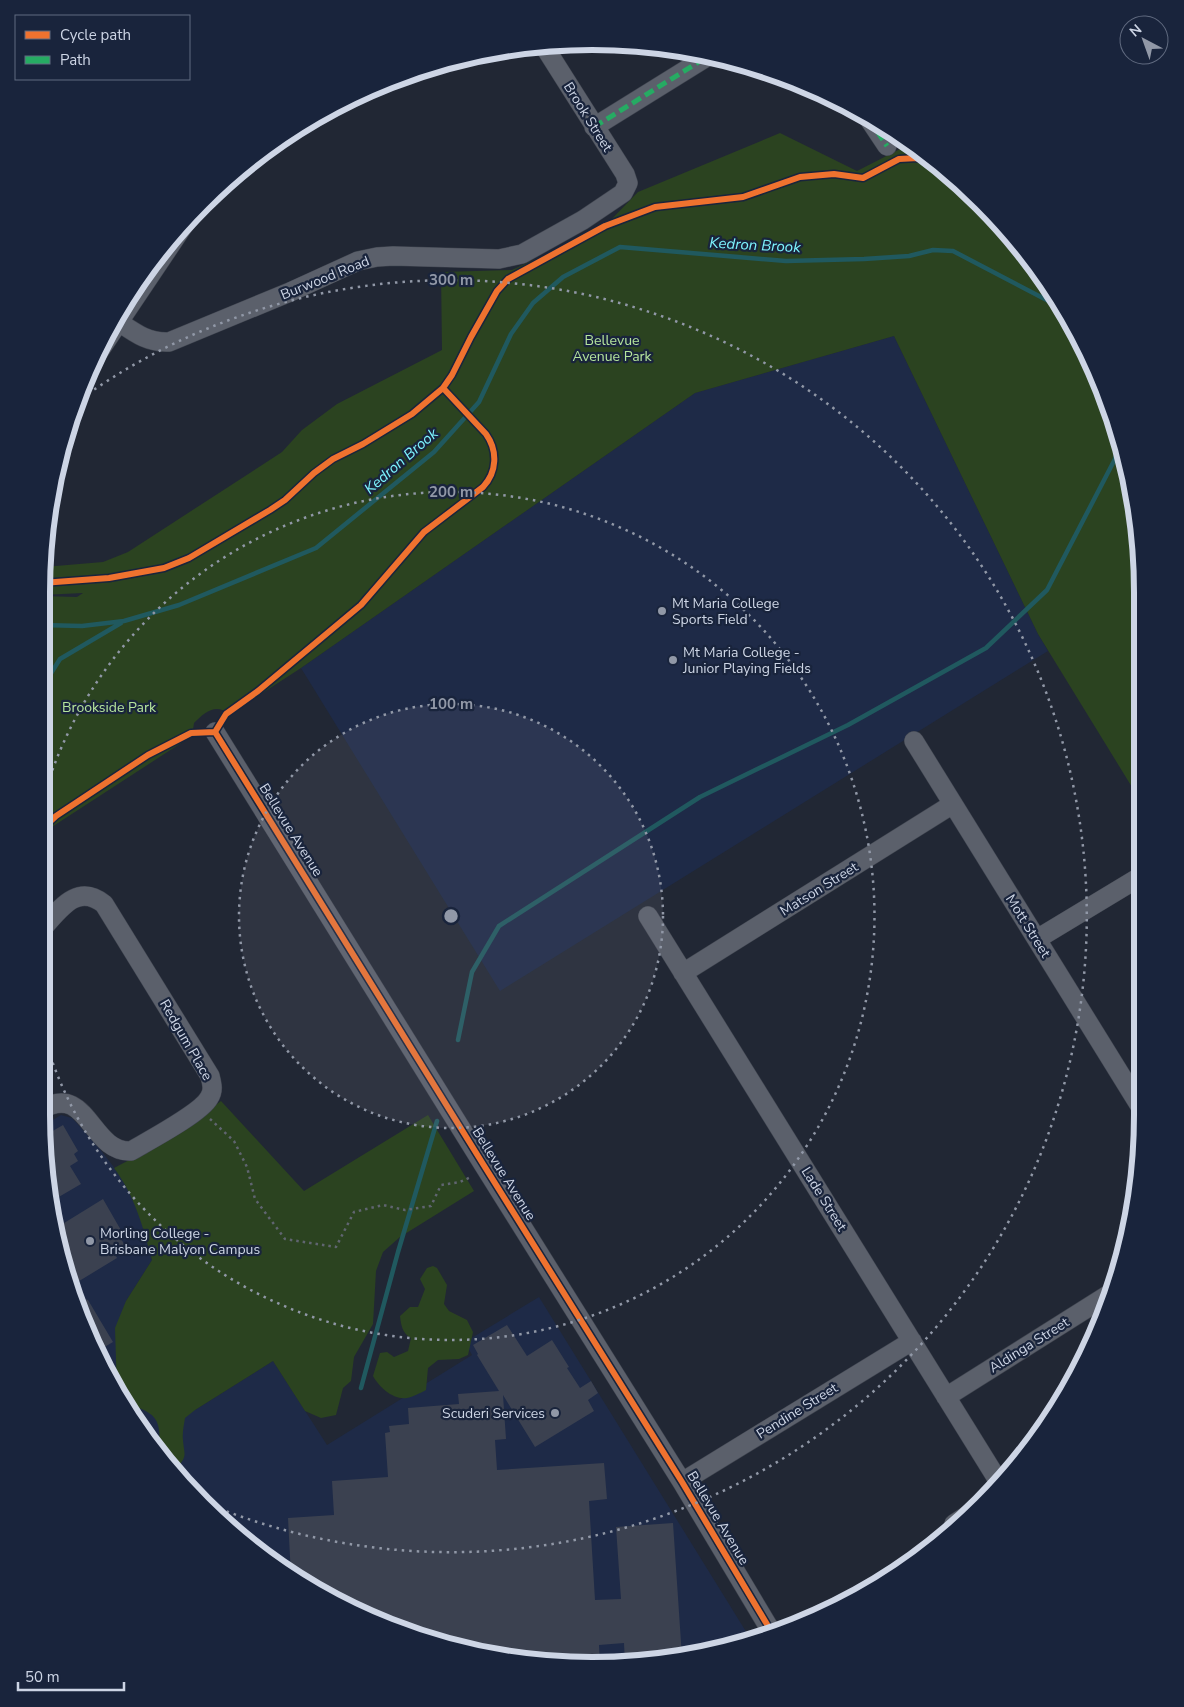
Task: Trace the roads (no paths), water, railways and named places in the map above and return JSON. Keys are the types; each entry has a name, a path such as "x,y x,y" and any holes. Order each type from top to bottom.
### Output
{"street":[{"name":"Brook Street","path":"548,52 625,174 628,183 626,189"},
{"path":"594,127 701,61"},
{"path":"877,131 886,146"},
{"name":"Burwood Road","path":"122,324 147,340 169,342 273,300 358,262 377,257 498,259 512,257 522,254 583,220 613,201 626,189"},
{"name":"Bellevue Avenue","path":"215,732 682,1482 769,1627"},
{"name":"Mott Street","path":"914,741 1134,1096"},
{"name":"Matson Street","path":"683,973 953,804"},
{"path":"1037,940 1134,881"},
{"name":"Redgum Place","path":"50,921 74,898 84,895 96,897 104,904 210,1076 213,1086 209,1100 196,1112 131,1151 114,1148 104,1140 80,1110 72,1105 62,1103 50,1106"},
{"name":"Lade Street","path":"648,916 996,1475"},
{"name":"Aldinga Street","path":"946,1397 1101,1299"},
{"name":"Pendine Street","path":"682,1482 912,1341"}],"waterway":[{"name":"Kedron Brook","path":"50,625 82,626 124,621 179,605 316,548 434,452 479,402 511,334 533,303 563,277 620,247 786,261 864,259 909,256 933,250 953,251 1049,301"},
{"path":"458,1040 472,972 499,926 700,797 848,725 986,648 1047,590 1116,454"},
{"path":"50,675 60,659 121,623"},
{"path":"361,1388 398,1252 437,1121"}],"place":[{"name":"Mt Maria College Sports Field","path":"662,611"},
{"name":"Mt Maria College - Junior Playing Fields","path":"673,660"},
{"name":"Morling College - Brisbane Malyon Campus","path":"90,1241"},
{"name":"Scuderi Services","path":"555,1413"}],"park label":[{"name":"Bellevue Avenue Park","path":"612,348"},
{"name":"Brookside Park","path":"109,707"}]}
